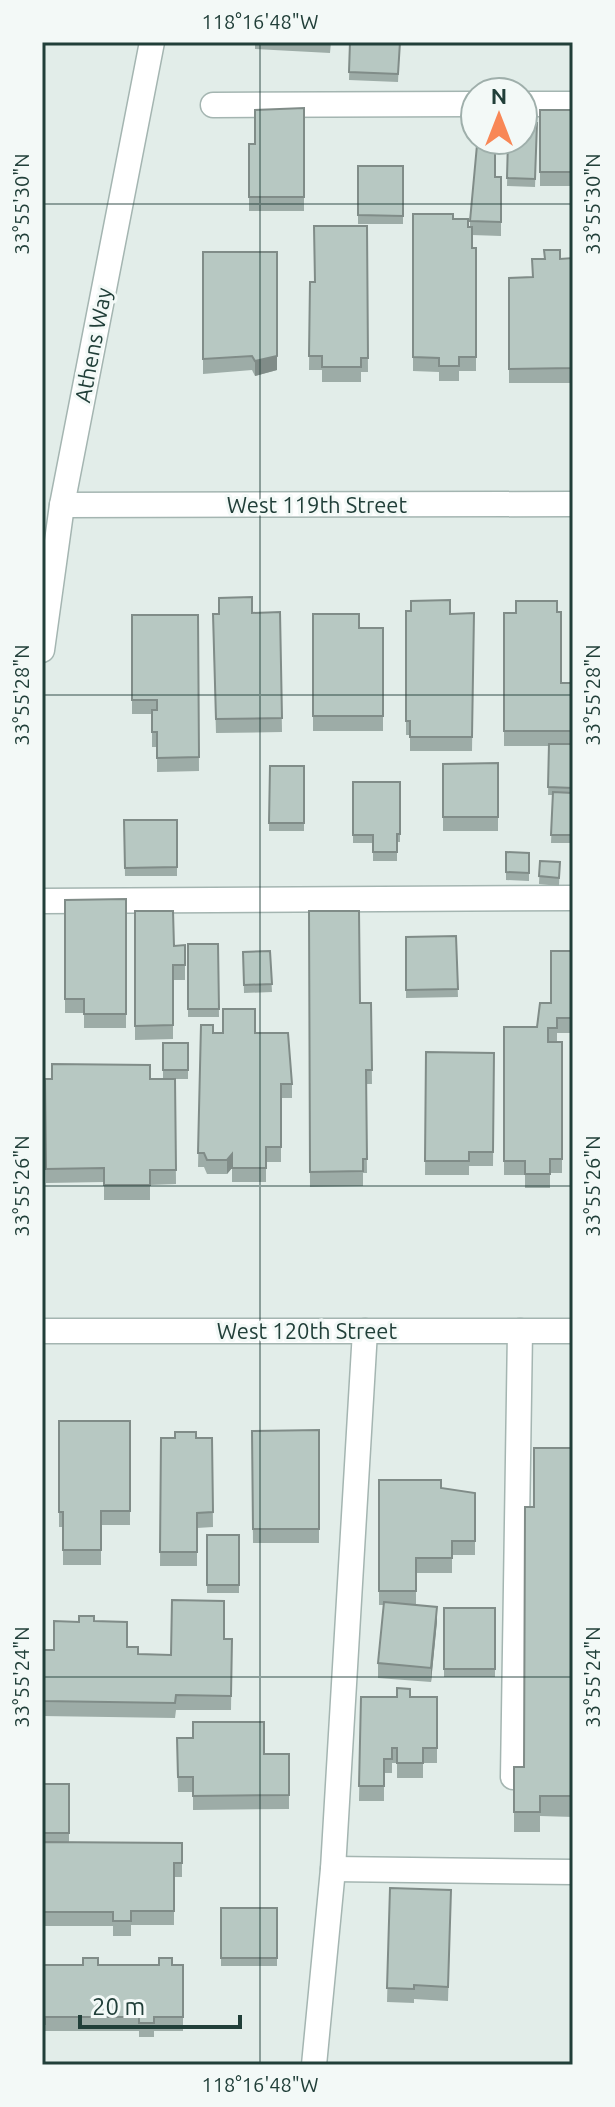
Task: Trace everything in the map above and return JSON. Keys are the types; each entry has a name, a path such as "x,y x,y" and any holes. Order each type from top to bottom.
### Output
{"street":[{"name":"Athens Way","path":"42,650 62,505 152,42"},
{"path":"213,105 459,104"},
{"path":"539,104 573,104"},
{"name":"West 119th Street","path":"62,505 573,504"},
{"path":"42,901 573,898"},
{"name":"West 120th Street","path":"42,1331 573,1331"},
{"path":"314,2065 333,1869 365,1331"},
{"path":"513,1777 520,1331"},
{"path":"333,1869 573,1872"}],"building":[{"path":"350,42 400,42 398,74 349,72"},
{"path":"304,108 304,197 249,197 249,144 255,144 255,110"},
{"path":"540,110 573,110 573,172 540,172"},
{"path":"476,156 495,156 495,177 501,177 501,222 470,221"},
{"path":"508,156 536,156 535,179 507,178"},
{"path":"358,166 403,166 403,216 358,215"},
{"path":"413,214 453,214 453,219 468,219 468,227 472,227 472,248 476,248 476,357 459,357 459,366 439,366 439,358 413,357"},
{"path":"314,226 367,226 368,358 361,358 361,367 322,367 322,356 309,356 310,282 315,282"},
{"path":"544,250 560,250 560,259 573,258 573,368 509,369 509,278 533,277 532,259 545,259"},
{"path":"203,252 277,252 277,356 255,361 252,356 203,359"},
{"path":"252,597 252,613 280,612 282,718 216,719 213,614 219,614 219,598"},
{"path":"450,600 450,614 474,613 472,737 410,737 410,721 406,721 406,611 411,611 411,601"},
{"path":"516,601 557,601 557,612 561,612 561,683 573,683 573,731 504,731 504,613 516,613"},
{"path":"313,614 359,614 359,628 383,628 383,716 313,716"},
{"path":"132,615 198,615 199,757 157,758 157,732 152,732 152,710 157,710 157,700 132,700"},
{"path":"549,744 573,744 573,788 548,787"},
{"path":"498,763 498,817 443,817 443,764"},
{"path":"270,766 304,766 304,823 269,823"},
{"path":"353,782 400,782 397,852 373,852 373,835 353,835"},
{"path":"553,792 573,793 573,835 551,835"},
{"path":"124,820 177,820 177,867 125,868"},
{"path":"506,852 529,853 529,873 506,872"},
{"path":"540,861 560,862 559,878 539,876"},
{"path":"126,899 126,1014 84,1014 84,999 65,999 65,900"},
{"path":"135,911 173,911 174,946 185,945 185,965 173,965 173,1025 135,1026"},
{"path":"309,911 359,911 360,1003 371,1003 372,1070 366,1070 367,1159 363,1159 363,1171 310,1172"},
{"path":"456,936 458,989 406,990 406,937"},
{"path":"188,944 218,944 219,1009 188,1009"},
{"path":"270,951 272,984 244,985 243,952"},
{"path":"551,951 573,951 573,1018 557,1018 557,1028 548,1028 548,1042 562,1042 562,1159 550,1159 550,1174 525,1174 525,1161 504,1161 504,1027 537,1027 540,1003 551,1003"},
{"path":"223,1009 255,1009 255,1033 288,1033 292,1084 281,1084 281,1147 266,1147 266,1168 232,1168 232,1154 227,1160 207,1160 204,1153 198,1153 201,1025 213,1025 213,1033 223,1033"},
{"path":"163,1043 188,1043 188,1070 163,1070"},
{"path":"426,1052 494,1053 493,1152 469,1152 469,1161 425,1161"},
{"path":"52,1064 150,1065 150,1079 175,1079 176,1170 150,1170 150,1185 104,1185 104,1168 46,1169 45,1079 52,1079"},
{"path":"59,1421 130,1421 130,1511 101,1511 101,1550 63,1550 63,1512 59,1512"},
{"path":"319,1430 319,1529 253,1529 252,1431"},
{"path":"175,1432 196,1432 196,1438 212,1438 213,1512 197,1513 197,1552 160,1552 161,1438 175,1438"},
{"path":"534,1448 573,1448 573,1796 540,1796 540,1812 514,1812 514,1767 524,1767 525,1507 534,1507"},
{"path":"379,1480 441,1480 441,1488 475,1493 475,1541 452,1541 452,1558 416,1558 416,1591 379,1591"},
{"path":"207,1535 239,1535 239,1585 207,1585"},
{"path":"172,1600 224,1601 224,1639 232,1639 231,1696 176,1695 175,1703 42,1701 42,1650 54,1650 54,1621 79,1622 79,1616 94,1616 94,1621 127,1622 127,1647 138,1647 138,1654 171,1655"},
{"path":"384,1602 437,1607 431,1668 378,1663"},
{"path":"444,1608 495,1608 495,1669 444,1669"},
{"path":"397,1688 410,1689 410,1697 437,1697 437,1748 423,1748 423,1763 397,1763 397,1748 392,1748 392,1759 384,1759 384,1786 359,1786 361,1697 397,1697"},
{"path":"193,1722 264,1722 264,1754 289,1754 289,1795 193,1796 193,1777 178,1777 177,1738 193,1738"},
{"path":"42,1784 69,1784 69,1833 42,1833"},
{"path":"42,1842 182,1843 182,1863 174,1863 174,1911 131,1911 131,1921 113,1921 113,1912 42,1912"},
{"path":"390,1888 451,1890 448,1987 414,1985 414,1989 387,1988"},
{"path":"221,1908 277,1908 277,1958 221,1958"},
{"path":"83,1958 98,1958 98,1965 159,1965 159,1958 172,1958 172,1965 183,1965 183,2017 154,2017 154,2023 139,2023 139,2017 45,2017 45,2024 42,2024 42,1965 83,1965"}]}
